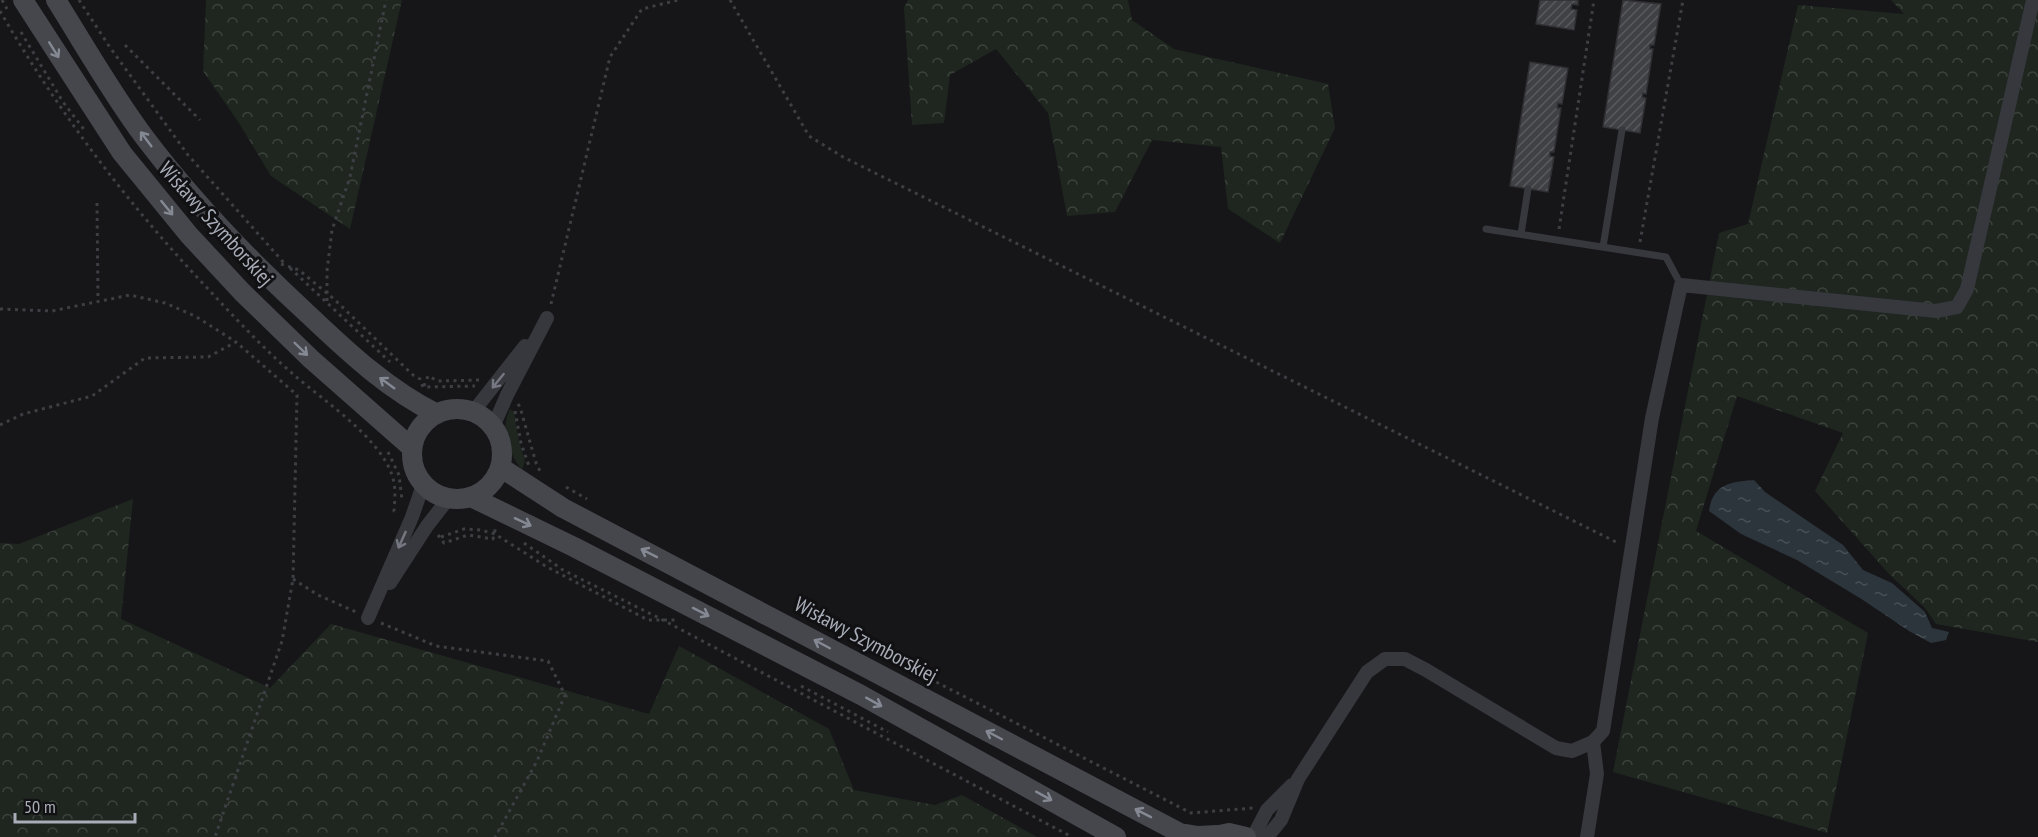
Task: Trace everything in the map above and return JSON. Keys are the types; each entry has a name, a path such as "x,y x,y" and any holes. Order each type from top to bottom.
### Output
{"main road":[{"name":"Wisławy Szymborskiej","path":"23,0 122,153 189,235 242,292 311,359 412,448"},
{"name":"Wisławy Szymborskiej","path":"56,0 144,137 202,209 267,277 372,372 413,402 437,414"},
{"path":"461,409 473,412 493,427 500,440 502,453 500,467 490,486 471,497 460,500 434,494 423,485 416,474 412,461 414,439 423,424 437,414 461,409"},
{"name":"Wisławy Szymborskiej","path":"500,467 562,508 1180,833 1198,836 1229,833 1246,837"},
{"path":"471,497 574,547 861,695 1116,837"}],"street":[{"path":"1267,837 1281,820 1298,779 1367,672 1385,658 1405,659 1556,748 1572,751 1593,742 1603,730 1652,418 1681,285 1936,311 1957,307 1967,289 2033,0"},
{"path":"473,412 547,318"},
{"path":"493,427 547,318"},
{"path":"368,618 412,517 423,485"},
{"path":"368,618 427,526 448,499"},
{"path":"1587,837 1597,774 1593,742"},
{"path":"1253,837 1267,810 1298,779"}],"lane":[{"path":"1603,247 1622,130"},
{"path":"1521,234 1528,189"},
{"path":"1486,228 1666,257 1681,285"}],"path":[{"path":"79,0 188,156 286,265 393,364"},
{"path":"327,301 327,271 332,231 350,177 386,0"},
{"path":"547,318 610,57 642,9 678,0"},
{"path":"730,0 809,136 843,157 1633,550"},
{"path":"1557,240 1594,0"},
{"path":"1638,253 1683,0"},
{"path":"125,45 200,120"},
{"path":"97,203 98,301"},
{"path":"274,262 299,270 420,379 423,387"},
{"path":"0,309 52,311 130,296 165,303 195,315 236,342 259,365 297,395 293,579 282,641 215,837"},
{"path":"0,425 23,414 92,396 145,358 208,357 236,342"},
{"path":"423,387 429,376 438,381 486,381"},
{"path":"416,383 423,387 482,386"},
{"path":"514,400 520,407 536,463 541,472"},
{"path":"511,405 515,412 521,443 532,469"},
{"path":"374,445 383,443"},
{"path":"558,482 587,499"},
{"path":"495,534 493,539 468,535 444,543 441,537 464,529 502,534"},
{"path":"495,534 547,567 648,620 679,621"},
{"path":"517,539 563,570 1072,837"},
{"path":"293,579 318,595 436,646 548,661 565,695 537,761 495,837"},
{"path":"903,665 1191,813 1262,807"},
{"path":"795,683 890,733"}],"green space":[{"path":"206,0 402,0 350,229 271,176 239,123 203,71"},
{"path":"908,0 1128,0 1132,20 1174,49 1328,84 1335,128 1280,243 1228,209 1221,147 1152,140 1115,212 1067,216 1048,113 996,49 950,75 944,123 912,125 904,8"},
{"path":"1891,0 2038,0 2038,642 1936,624 1925,608 1890,575 1815,491 1843,433 1737,396 1696,531 1868,633 1827,833 1613,772 1719,233 1748,224 1798,5 1904,14"},
{"path":"510,409 514,412 525,461 522,470 507,441 505,425"},
{"path":"133,499 121,619 270,688 331,624 649,714 679,646 829,729 854,790 935,805 962,795 1037,837 0,837 0,543 19,544"}],"water":[{"path":"1754,480 1765,492 1843,545 1863,570 1892,583 1925,612 1932,628 1949,632 1946,640 1931,643 1797,560 1741,534 1709,511 1714,495 1724,486"}],"building":[{"path":"1540,0 1578,0 1578,5 1572,4 1571,9 1577,10 1574,30 1536,24"},
{"path":"1623,0 1661,4 1654,45 1650,45 1650,49 1653,49 1646,94 1643,93 1642,97 1646,98 1640,133 1603,127"},
{"path":"1530,62 1568,68 1562,104 1558,103 1557,108 1561,108 1554,152 1550,152 1550,156 1554,157 1548,192 1510,186"}]}
